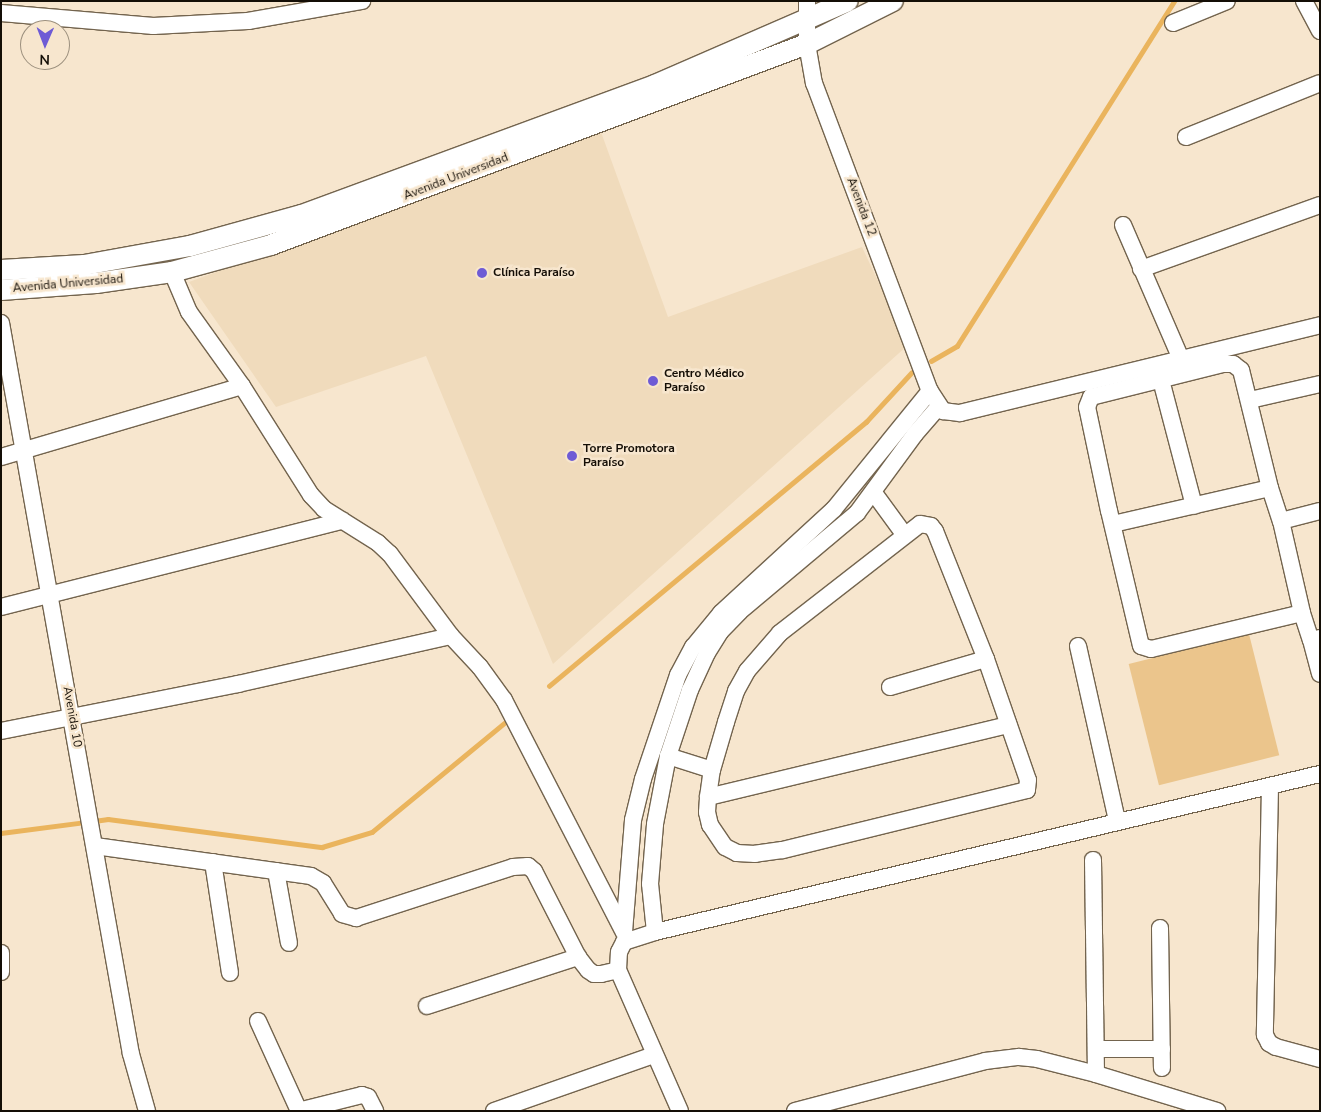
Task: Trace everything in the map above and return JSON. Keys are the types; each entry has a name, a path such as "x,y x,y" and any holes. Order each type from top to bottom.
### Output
{"street":[{"path":"1,13 154,26 248,21 362,1"},
{"name":"Avenida Universidad","path":"1,270 84,266 181,248 302,215 655,85 807,11 848,1"},
{"name":"Avenida Universidad","path":"1,290 96,283 172,272 271,246 807,44 894,1"},
{"path":"1173,23 1227,1"},
{"path":"1304,1 1320,31"},
{"name":"Avenida 12","path":"807,11 807,44 814,84 930,391 939,406"},
{"path":"1186,137 1320,84"},
{"path":"1141,269 1320,205"},
{"path":"1123,225 1181,359"},
{"path":"172,272 189,312 242,386 312,495 324,509 371,538 390,554 451,636 480,667 504,700 624,937"},
{"name":"Avenida 10","path":"1,323 139,1088 147,1111"},
{"path":"655,932 650,884 650,857 668,756 690,690 707,653 720,632 739,612 842,528 874,493 915,434 939,406 943,411 960,413 1320,325"},
{"path":"1302,614 1146,649 1139,642 1087,407 1091,396 1223,364 1233,364 1241,370 1250,400 1270,488 1281,521 1302,614 1315,639 1320,674"},
{"path":"1161,380 1194,506"},
{"path":"1250,400 1320,384"},
{"path":"1,457 242,386"},
{"path":"680,1111 618,970 618,952 624,937 633,820 642,779 678,675 693,647 721,613 834,509 930,391"},
{"path":"1113,524 1270,488"},
{"path":"874,493 904,534"},
{"path":"1281,521 1320,511"},
{"path":"1,607 342,521"},
{"path":"920,524 932,526 986,659 1029,786 1024,792 801,846 755,854 737,853 731,850 725,846 710,825 708,797 712,770 736,691 747,671 762,651 780,633 904,534 920,524"},
{"path":"1,731 238,684 451,636"},
{"path":"1078,646 1117,821"},
{"path":"890,687 986,659"},
{"path":"708,797 1009,725"},
{"path":"668,756 712,770"},
{"path":"624,937 655,932 1320,774"},
{"path":"1270,787 1265,1035 1269,1043 1276,1047 1320,1059"},
{"path":"95,846 276,871 318,879 342,914 356,918 513,867 528,866 534,871 578,957 594,974 618,970"},
{"path":"1093,860 1096,1074"},
{"path":"213,862 230,973"},
{"path":"276,871 289,943"},
{"path":"1160,928 1162,1068"},
{"path":"426,1006 578,957"},
{"path":"258,1021 299,1111 323,1108 362,1095 368,1097 375,1111"},
{"path":"1097,1049 1162,1049"},
{"path":"494,1111 654,1055"},
{"path":"795,1111 975,1063 1006,1058 1037,1059 1096,1074 1217,1111"},
{"path":"137,1111 139,1088"}],"shaded area":[{"name":"Centro Médico Paraíso","path":"601,132 668,317 862,247 908,345 553,664 426,356 276,407 189,282"},
{"path":"1249,634 1279,755 1159,785 1129,664"}],"waterway":[{"path":"931,361 957,346 1174,1"},
{"path":"549,686 866,422 911,373"},
{"path":"94,821 108,819 322,847 372,832 504,723"},
{"path":"1,833 86,822"}],"place":[{"name":"Clínica Paraíso","path":"482,273"},
{"name":"Centro Médico Paraíso","path":"653,381"},
{"name":"Torre Promotora Paraíso","path":"572,456"}]}
